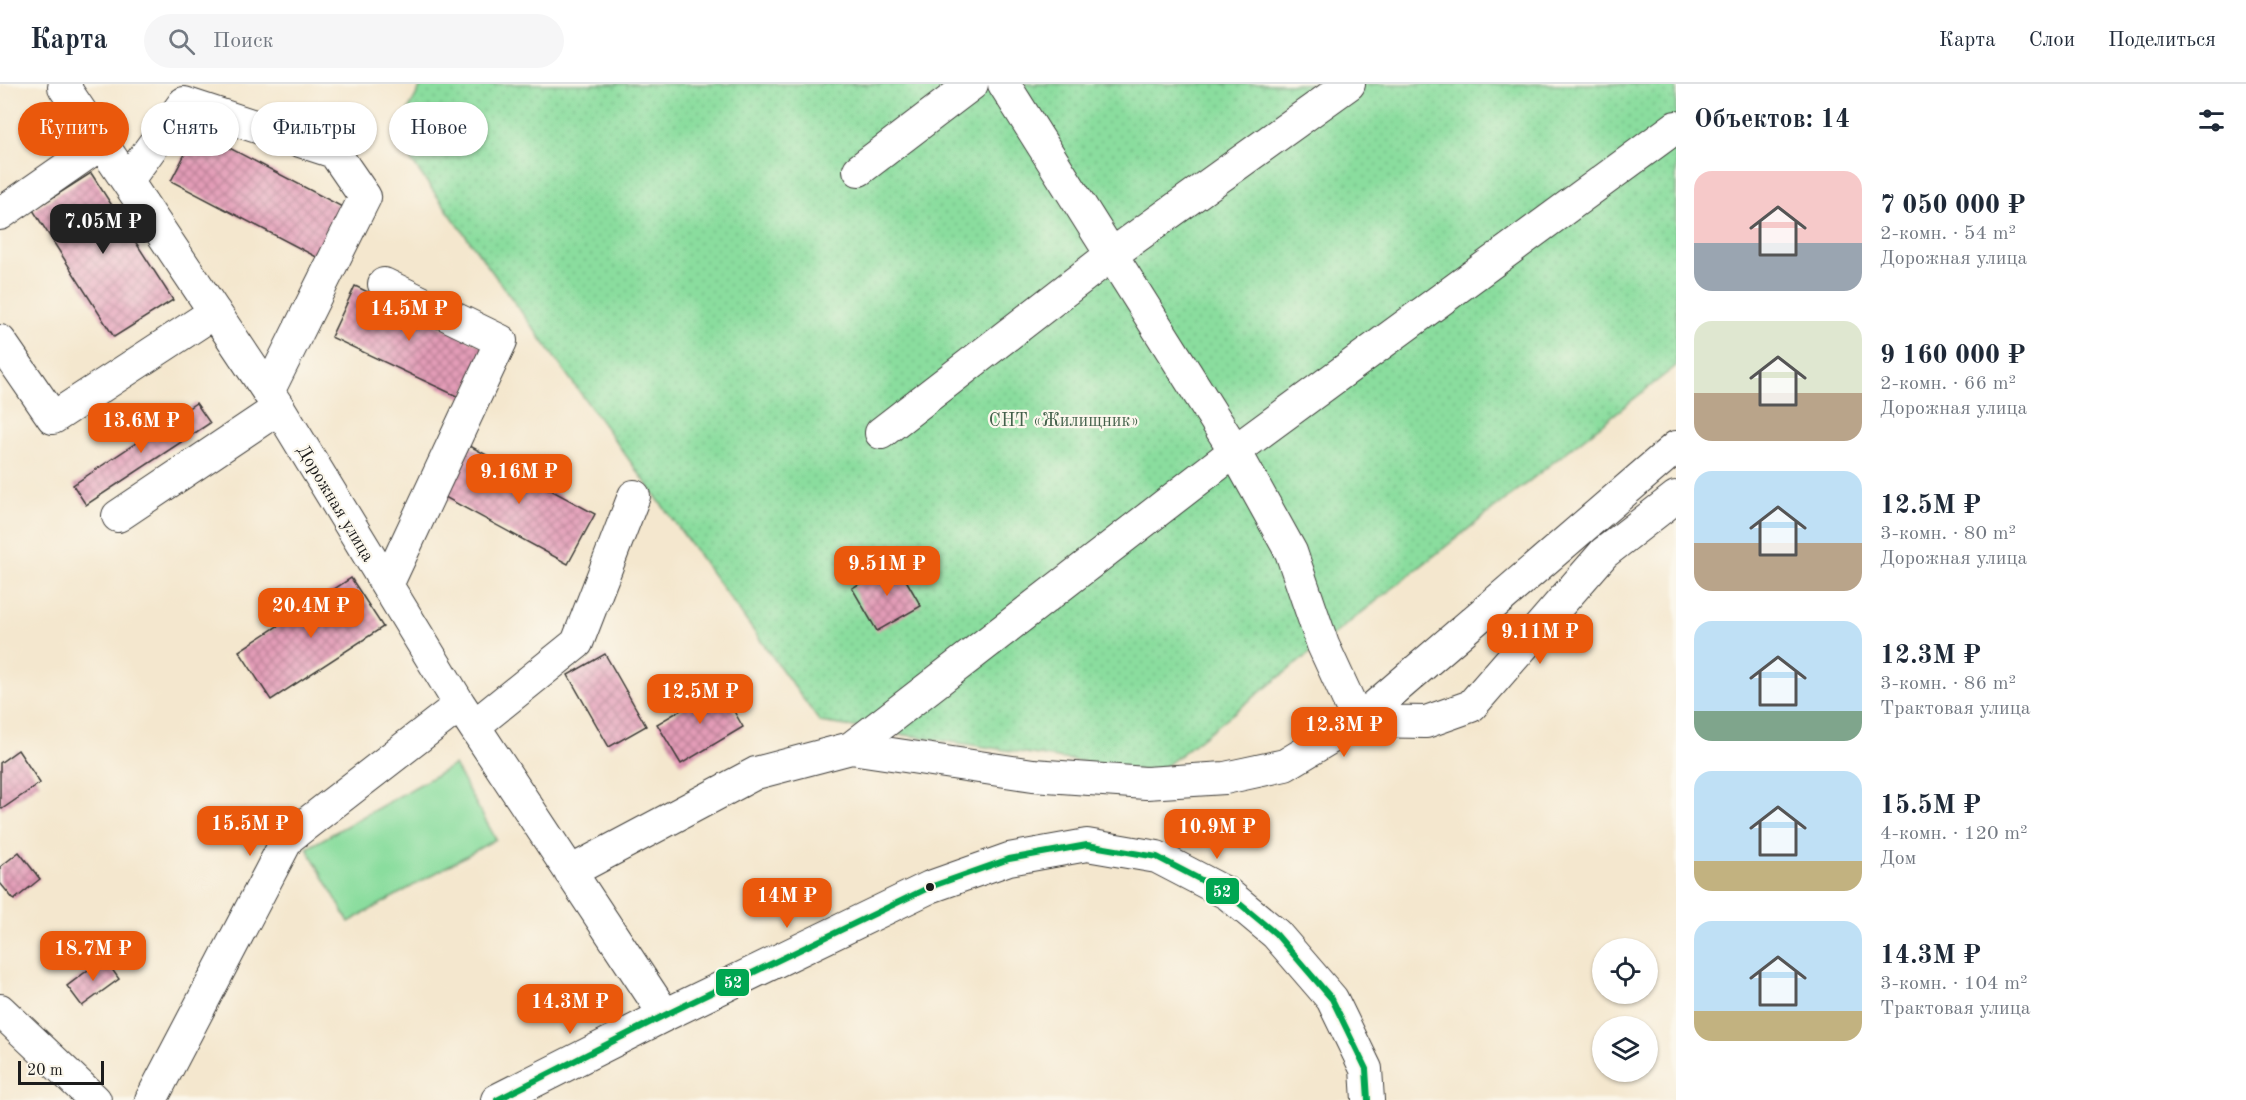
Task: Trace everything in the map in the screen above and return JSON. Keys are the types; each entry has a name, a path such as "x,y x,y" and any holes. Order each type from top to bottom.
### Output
{"street":[{"name":"Дорожная улица","path":"66,84 64,87 74,102"},
{"path":"860,170 972,84"},
{"path":"1004,84 1235,450 1291,552 1323,645 1358,721"},
{"path":"881,433 1111,255 1349,84"},
{"path":"118,516 273,400 365,197 334,152 184,103 127,181"},
{"path":"570,872 756,773 851,748 1235,450 1676,127"},
{"path":"0,214 83,156"},
{"name":"Дорожная улица","path":"111,156 273,400 467,715 665,1015"},
{"path":"384,284 501,341 387,585"},
{"path":"0,341 53,418 215,312"},
{"path":"851,748 1033,775 1146,783 1225,778 1285,765 1358,721 1676,447"},
{"path":"151,1100 288,838 467,715 577,643 634,496"},
{"path":"1358,721 1426,722 1471,706 1604,553 1676,496"},
{"path":"497,1100 665,1015 930,887 1010,859 1087,845 1157,857 1228,894 1276,934 1332,999 1366,1069 1368,1100"},
{"path":"0,1011 95,1100"}],"green space":[{"name":"СНТ «Жилищник»","path":"422,84 1676,84 1676,366 1157,773 820,722 408,156 488,156 488,102 412,102"},
{"path":"454,765 496,839 349,922 307,848"}],"building":[{"path":"239,153 352,212 326,262 171,181 184,156 239,156"},
{"path":"91,173 173,300 114,337 33,210"},
{"path":"355,286 487,348 463,399 331,337"},
{"path":"196,403 210,423 86,505 73,485"},
{"path":"470,446 595,514 568,564 443,496"},
{"path":"896,563 921,606 877,631 852,588"},
{"path":"351,578 383,627 271,700 239,651"},
{"path":"605,654 646,726 609,747 568,675"},
{"path":"720,687 743,727 681,764 657,724"},
{"path":"18,750 40,783 2,809 0,806 0,763"},
{"path":"19,852 40,879 14,900 0,883 0,867"},
{"path":"104,958 119,979 82,1006 67,986"}],"transit line":[{"name":"52","path":"497,1100 665,1015 930,887 1009,859 1087,845 1157,857 1228,894 1276,934 1332,999 1366,1069 1368,1100"}]}
